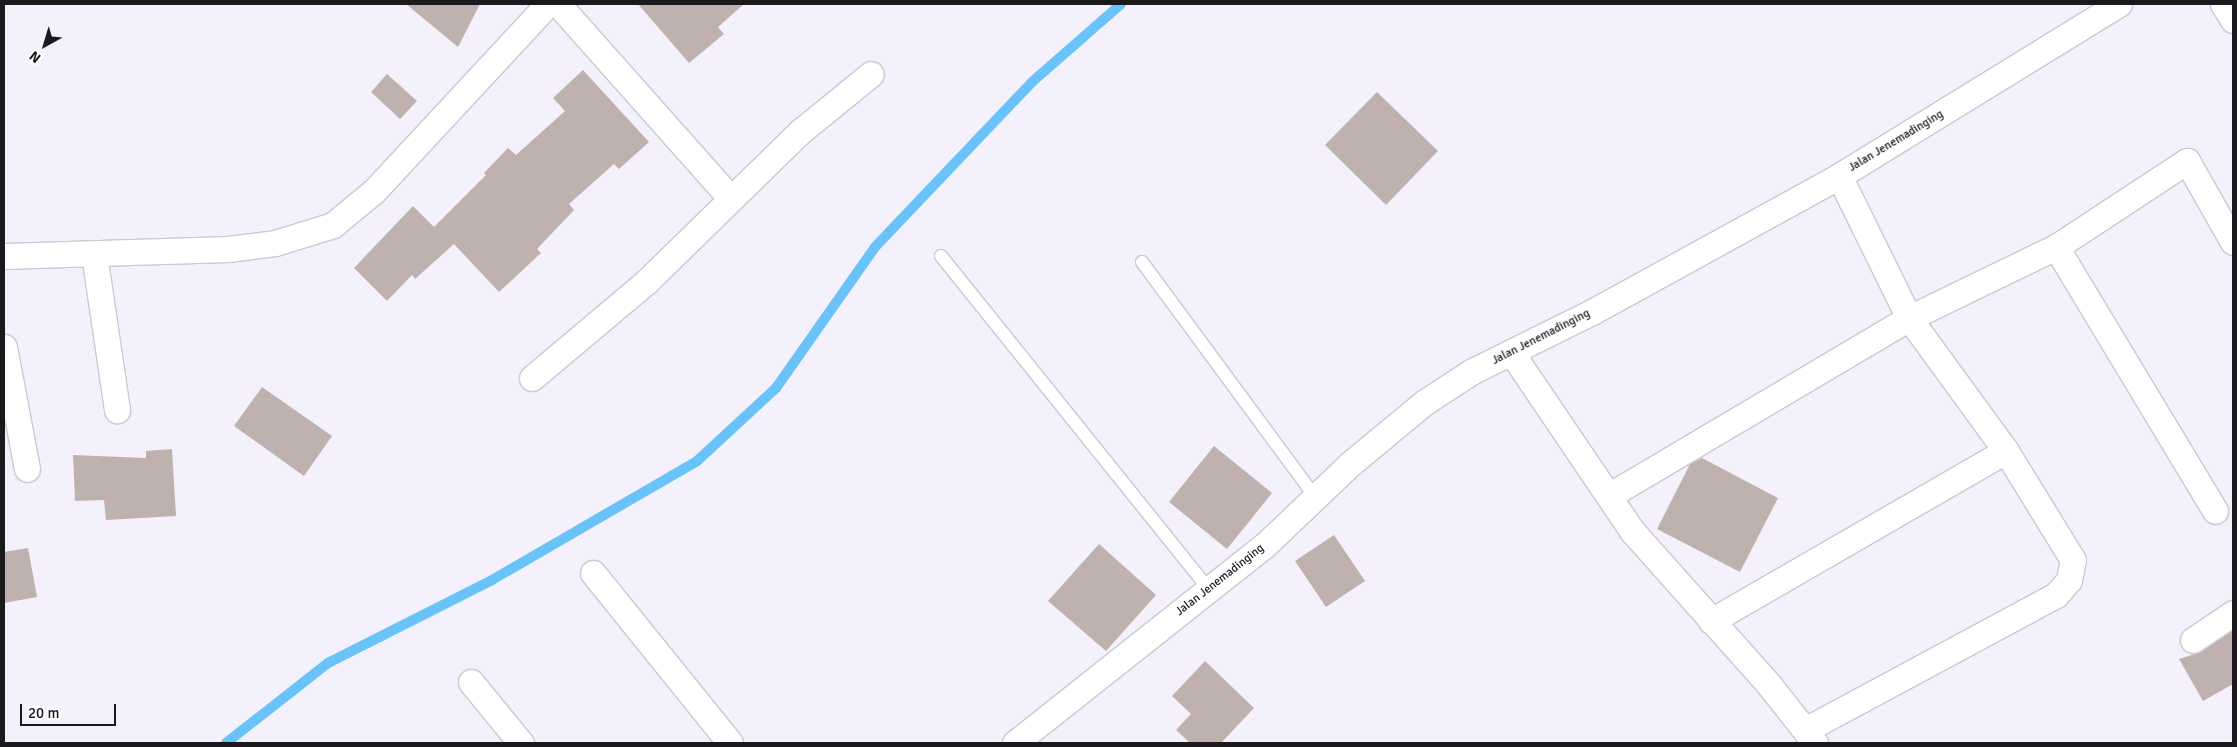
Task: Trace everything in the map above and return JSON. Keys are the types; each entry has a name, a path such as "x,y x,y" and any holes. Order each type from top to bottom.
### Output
{"street":[{"path":"4,256 228,249 275,243 334,226 374,191 548,4"},
{"path":"558,4 730,198"},
{"name":"Jalan Jenemadinging","path":"1015,743 1209,589 1316,498 1350,464 1425,402 1511,352 1839,176 2119,4"},
{"path":"2223,4 2233,20"},
{"path":"532,378 646,282 730,198 801,132 871,74"},
{"path":"1610,494 1909,318 2056,247 2187,162 2233,242"},
{"path":"1511,352 1610,494 1633,532 1810,737 2056,595 2069,580 2073,560 2006,451 1909,318 1839,176"},
{"path":"2056,247 2215,511"},
{"path":"94,254 117,410"},
{"path":"4,348 27,469"},
{"path":"1711,621 2006,451"},
{"path":"593,573 730,743"},
{"path":"2193,640 2233,613"},
{"path":"472,682 521,743"}],"lane":[{"path":"941,256 1209,589"},
{"path":"1142,262 1316,498"}],"building":[{"path":"406,4 480,4 458,47"},
{"path":"638,4 744,4 718,27 724,34 689,63"},
{"path":"583,70 649,142 619,169 614,164 569,204 574,210 537,249 541,253 499,292 454,244 415,279 412,275 387,301 354,268 413,206 434,227 486,175 484,173 508,148 516,155 565,111 553,98"},
{"path":"387,74 417,101 400,119 371,92"},
{"path":"1377,92 1438,151 1386,205 1325,145"},
{"path":"262,387 332,436 304,476 234,426"},
{"path":"1214,446 1272,493 1227,549 1169,502"},
{"path":"172,449 176,516 106,520 104,500 75,501 73,455 146,458 146,451"},
{"path":"1702,458 1778,498 1740,572 1657,529 1690,464"},
{"path":"1334,535 1365,581 1326,607 1295,561"},
{"path":"1099,544 1156,595 1106,651 1048,601"},
{"path":"28,548 37,597 4,603 4,552"},
{"path":"2233,630 2233,684 2203,701 2179,659 2201,652"},
{"path":"1205,661 1254,708 1221,743 1190,743 1176,730 1191,714 1172,696"}],"waterway":[{"path":"226,743 328,663 492,580 697,461 776,388 875,247 1032,82 1121,4"}]}
